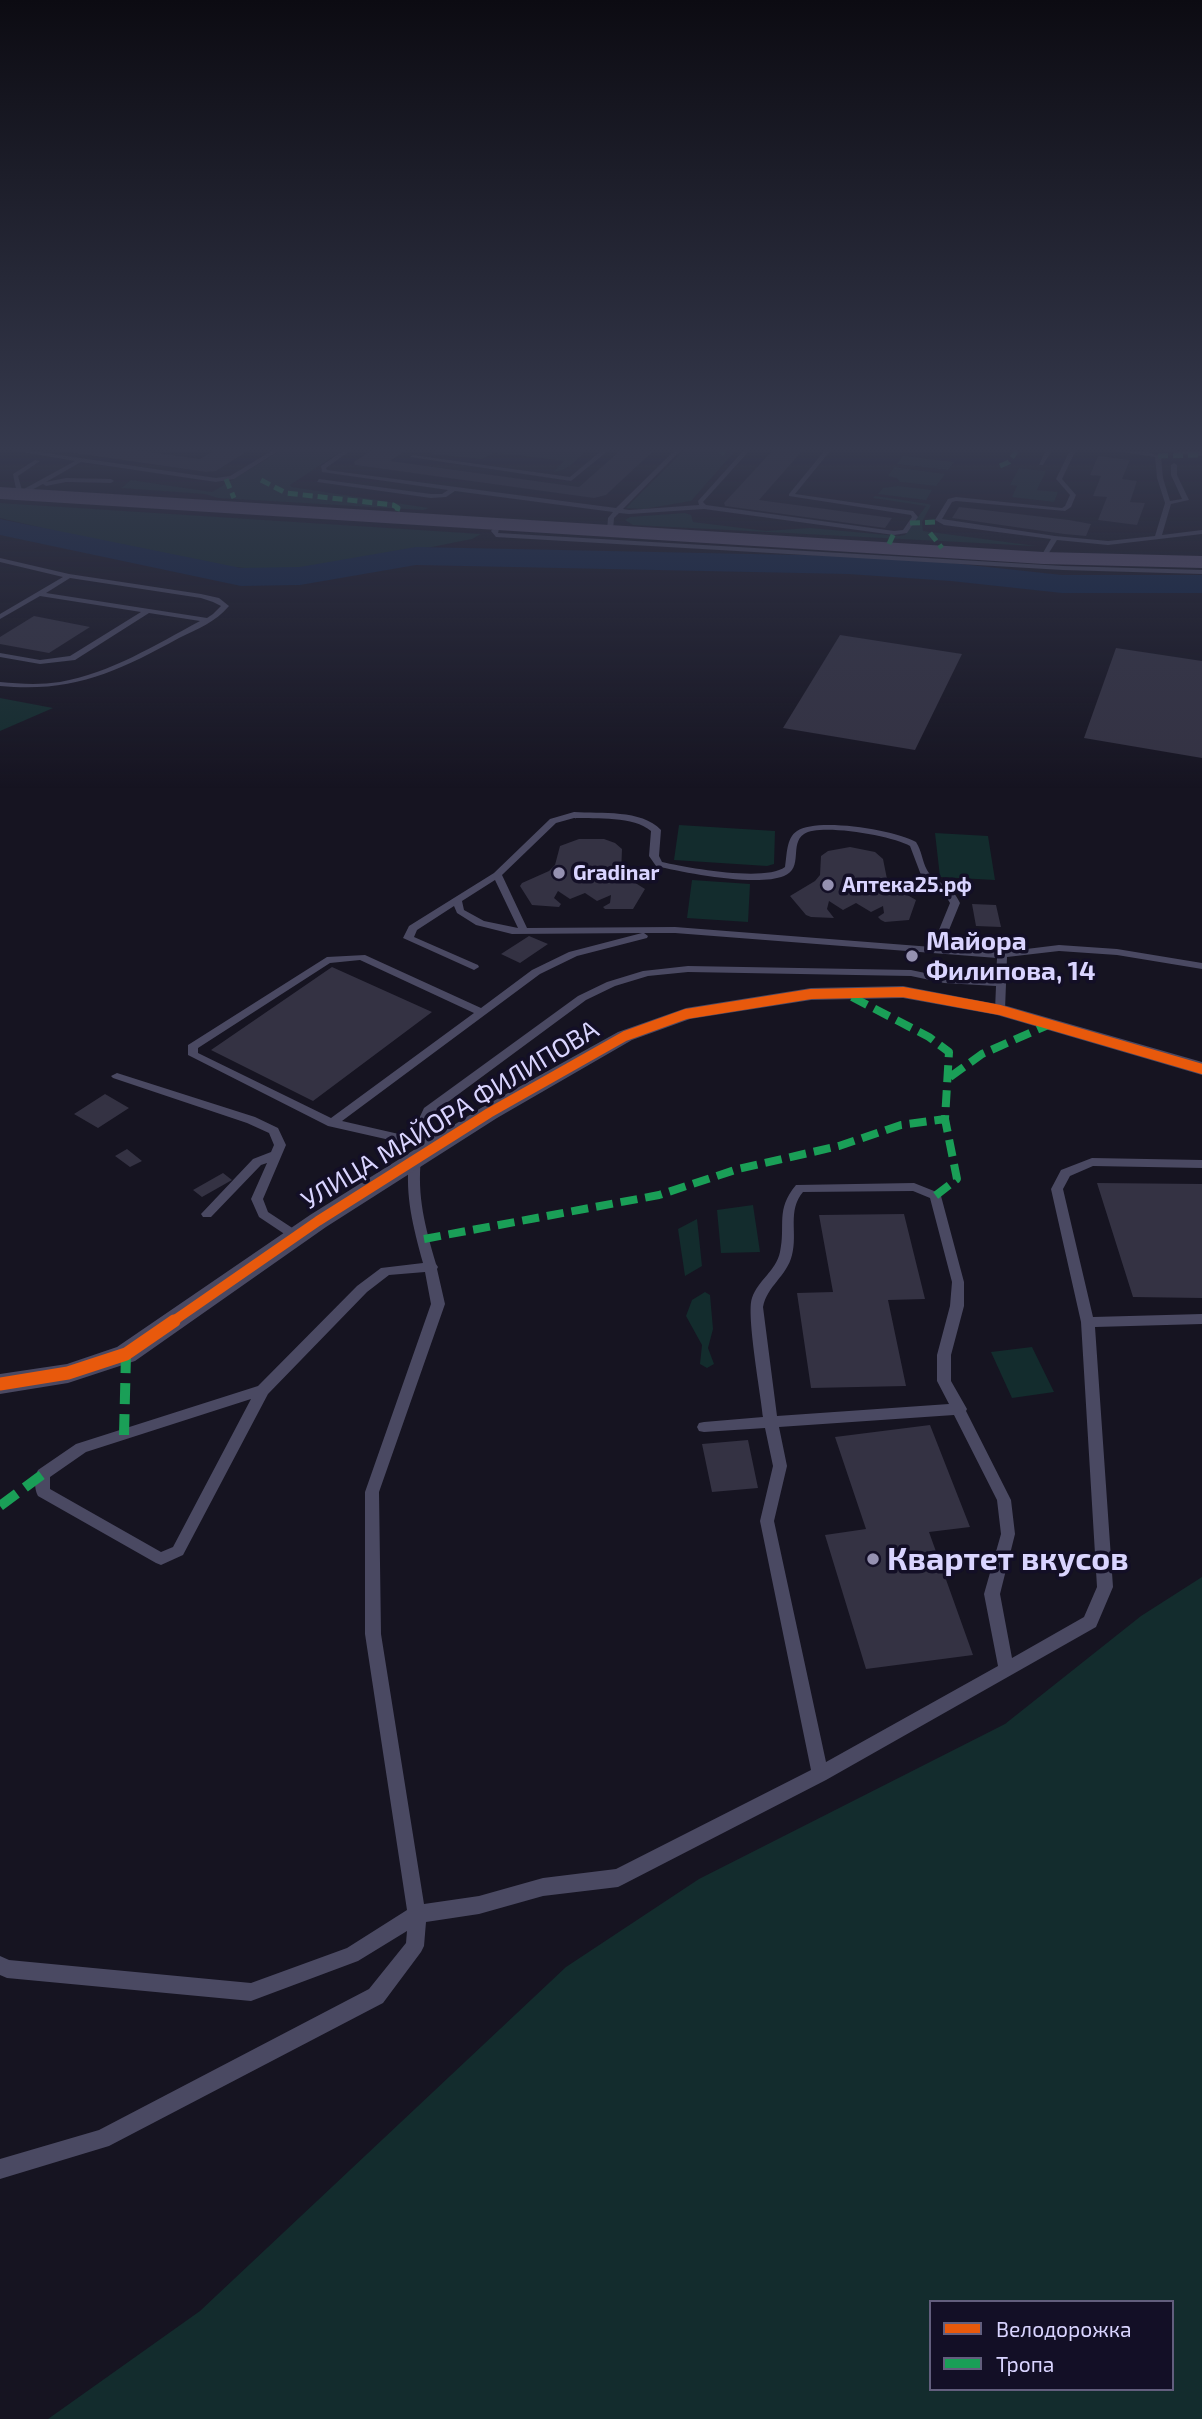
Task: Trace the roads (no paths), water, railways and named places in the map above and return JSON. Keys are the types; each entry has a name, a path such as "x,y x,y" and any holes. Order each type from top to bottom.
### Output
{"street":[{"name":"УЛИЦА МАЙОРА ФИЛИПОВА","path":"0,1384 68,1373 126,1354 296,1236 424,1152 625,1036 686,1014 811,994 903,992 1000,1010 1202,1069"}],"lane":[{"path":"0,684 35,688 88,680 216,616 225,606 201,596 69,576 12,563"},
{"path":"977,563 1202,572"},
{"path":"0,617 69,576"},
{"path":"39,594 208,620"},
{"path":"0,655 40,663 72,658 148,611"},
{"path":"474,967 408,938 413,928 497,875 553,821 574,815 636,819 649,824 656,830 654,856 659,864 667,867 763,876 779,874 790,868 795,839 802,832 819,828 892,833 914,845 920,869 953,895 955,903 936,950"},
{"path":"497,875 524,931"},
{"path":"457,900 460,911 480,923 524,931 674,930 1002,955 1059,948 1117,951 1202,966"},
{"path":"332,1123 536,972 573,954 617,941 674,930"},
{"path":"1000,1010 1002,955"},
{"path":"424,1152 332,1123 193,1055 192,1047 327,960 345,957 361,957 480,1011"},
{"path":"0,2169 102,2139 376,1996 415,1946 417,1914 373,1634 372,1492 438,1304 432,1267 412,1188 424,1152 423,1124 428,1111 582,998 611,984 647,973 688,969 848,971 911,973 944,979 1001,983"},
{"path":"117,1076 251,1120 274,1131 280,1145 257,1199 262,1214 296,1236"},
{"path":"207,1213 257,1162 275,1155"},
{"path":"0,1965 7,1969 251,1992 352,1955 417,1914 479,1905 543,1887 618,1878 820,1774 1090,1622 1105,1587 1088,1322 1057,1189 1065,1173 1092,1162 1202,1164"},
{"path":"820,1774 767,1521 780,1466 771,1422 756,1307 757,1295 787,1255 790,1197 800,1188 914,1187 935,1196 958,1282 957,1306 944,1355 944,1381 1004,1500 1008,1534 992,1594 1006,1668"},
{"path":"263,1390 81,1448 43,1474 43,1492 161,1559 178,1551 263,1390 362,1289 386,1271 432,1267"},
{"path":"1088,1322 1202,1319"},
{"path":"704,1427 960,1409"}],"waterway":[{"path":"173,563 241,577 300,576 376,563"},
{"path":"747,563 848,565 951,572 1062,584 1202,584"}],"place":[{"name":"Gradinar","path":"559,873"},
{"name":"Аптека25.рф","path":"828,885"},
{"name":"Майора Филипова, 14","path":"912,956"},
{"name":"Квартет вкусов","path":"873,1559"}]}
